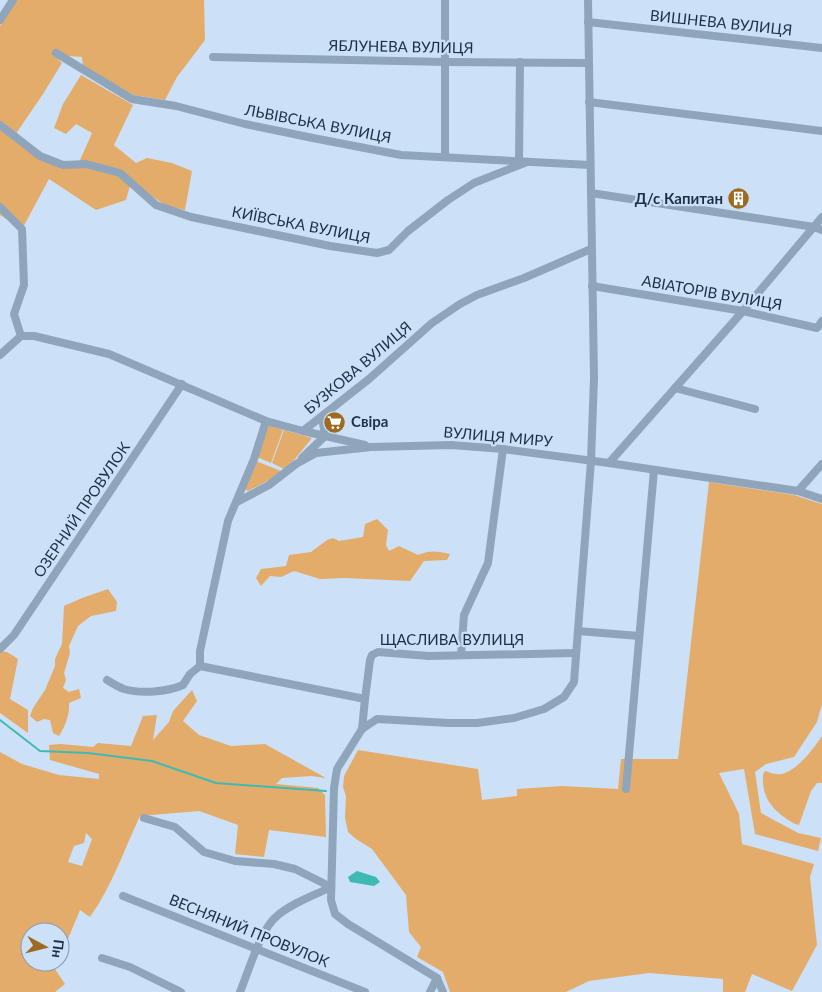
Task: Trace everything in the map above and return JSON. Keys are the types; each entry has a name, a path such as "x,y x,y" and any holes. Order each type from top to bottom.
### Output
{"street":[{"path":"0,20 13,0"},
{"path":"445,0 445,156"},
{"path":"362,729 377,719 477,723 514,718 544,709 564,697 574,682 591,461 594,378 588,0"},
{"name":"ВИШНЕВА ВУЛИЦЯ","path":"588,22 822,48"},
{"name":"ЛЬВІВСЬКА ВУЛИЦЯ","path":"56,53 132,99 176,106 254,126 401,154 590,165"},
{"name":"ЯБЛУНЕВА ВУЛИЦЯ","path":"213,57 588,63"},
{"path":"520,62 523,162"},
{"path":"589,102 822,131"},
{"name":"КИЇВСЬКА ВУЛИЦЯ","path":"0,126 40,156 63,165 86,164 120,173 156,205 191,217 377,253 389,250 408,231 448,200 474,183 523,162"},
{"path":"591,193 814,227 822,230"},
{"path":"0,207 22,229 24,285 14,314 21,336 0,355"},
{"path":"609,463 743,311 822,217"},
{"name":"БУЗКОВА ВУЛИЦЯ","path":"21,336 34,336 109,354 266,421 303,431 370,379 432,323 460,304 477,295 524,278 591,249"},
{"name":"АВІАТОРІВ ВУЛИЦЯ","path":"592,286 743,311 817,328 822,321"},
{"name":"ОЗЕРНИЙ ПРОВУЛОК","path":"0,649 14,635 182,384"},
{"path":"675,388 755,410"},
{"path":"322,417 325,436"},
{"path":"200,666 200,651 228,521 254,459 266,421"},
{"path":"303,431 371,447"},
{"path":"296,464 325,436"},
{"name":"ВУЛИЦЯ МИРУ","path":"237,502 269,485 296,464 316,453 371,447 451,445 502,449 798,490 822,499"},
{"path":"461,655 464,615 488,563 502,449"},
{"path":"798,490 822,464"},
{"path":"626,789 630,764 654,470"},
{"path":"578,631 639,636"},
{"name":"ЩАСЛИВА ВУЛИЦЯ","path":"437,978 348,924 335,914 331,900 334,788 337,769 362,729 372,655 378,652 429,656 576,653"},
{"path":"107,680 123,689 136,691 165,690 183,685 190,674 200,666 365,699"},
{"path":"144,818 175,827 204,852 235,861 274,864 296,869 331,886"},
{"path":"240,992 263,935 275,917 331,886"},
{"name":"ВЕСНЯНИЙ ПРОВУЛОК","path":"123,896 365,992"},
{"path":"102,958 130,967 181,992"},
{"path":"430,992 437,978"},
{"path":"437,978 443,992"}],"shaded area":[{"path":"17,0 204,0 205,40 177,77 165,100 133,95 83,66 82,57 54,55 62,63 13,138 68,168 80,160 92,133 76,124 66,134 54,128 63,104 81,75 133,105 114,145 136,163 147,158 172,163 192,171 185,210 165,205 131,182 126,200 96,210 49,179 22,229 0,215 0,26"},
{"path":"269,425 283,430 271,463 257,457"},
{"path":"284,430 312,438 284,469 272,463"},
{"path":"256,461 281,471 273,478 248,491 245,489"},
{"path":"709,482 794,495 822,504 822,704 817,722 794,757 766,764 755,772 761,813 798,833 821,838 818,851 755,834 744,769 719,773 739,814 742,844 814,864 810,877 817,945 792,991 752,974 745,992 723,992 723,979 649,973 589,981 566,992 450,992 443,972 417,957 421,947 409,932 406,895 372,849 348,832 345,818 346,796 343,787 344,776 358,750 478,769 482,800 517,796 517,789 562,786 618,789 621,759 678,759"},
{"path":"377,519 388,530 386,545 389,551 399,546 418,555 441,552 450,554 447,560 424,561 410,581 345,578 320,579 294,571 281,577 270,576 261,586 256,578 261,569 286,566 289,555 311,552 327,540 333,538 339,541 363,537 365,524"},
{"path":"108,589 117,602 116,611 91,616 78,626 69,646 70,653 64,673 66,680 63,688 69,692 79,689 81,698 69,703 67,720 59,736 53,733 50,720 44,719 37,722 30,716 45,690 62,644 64,606"},
{"path":"0,651 7,652 18,659 10,699 28,710 28,733 0,713"},
{"path":"192,690 197,701 183,721 199,735 231,746 265,744 326,778 311,776 282,778 276,784 318,788 325,795 326,837 269,830 264,857 235,854 238,825 199,811 140,816 105,893 90,917 80,910 70,934 70,922 20,922 20,972 57,972 65,984 55,992 0,992 0,752 22,764 59,775 99,779 99,774 50,760 49,745 61,744 93,747 98,743 131,746 143,716 157,715 153,740 169,722 173,711","holes":["86,833 92,839 82,866 68,862 74,846 84,843"]},
{"path":"822,736 822,783 817,783 811,791 799,825 795,824 778,812 769,802 764,789 763,774 765,771 775,774 785,773 796,767"},
{"path":"357,871 376,877 380,882 374,886 350,882 348,877"}],"waterway":[{"path":"0,720 40,751 88,753 152,761 216,783 326,791"}],"place":[{"name":"Д/с Капитан","path":"739,199"},
{"name":"Свіра","path":"335,422"}]}
